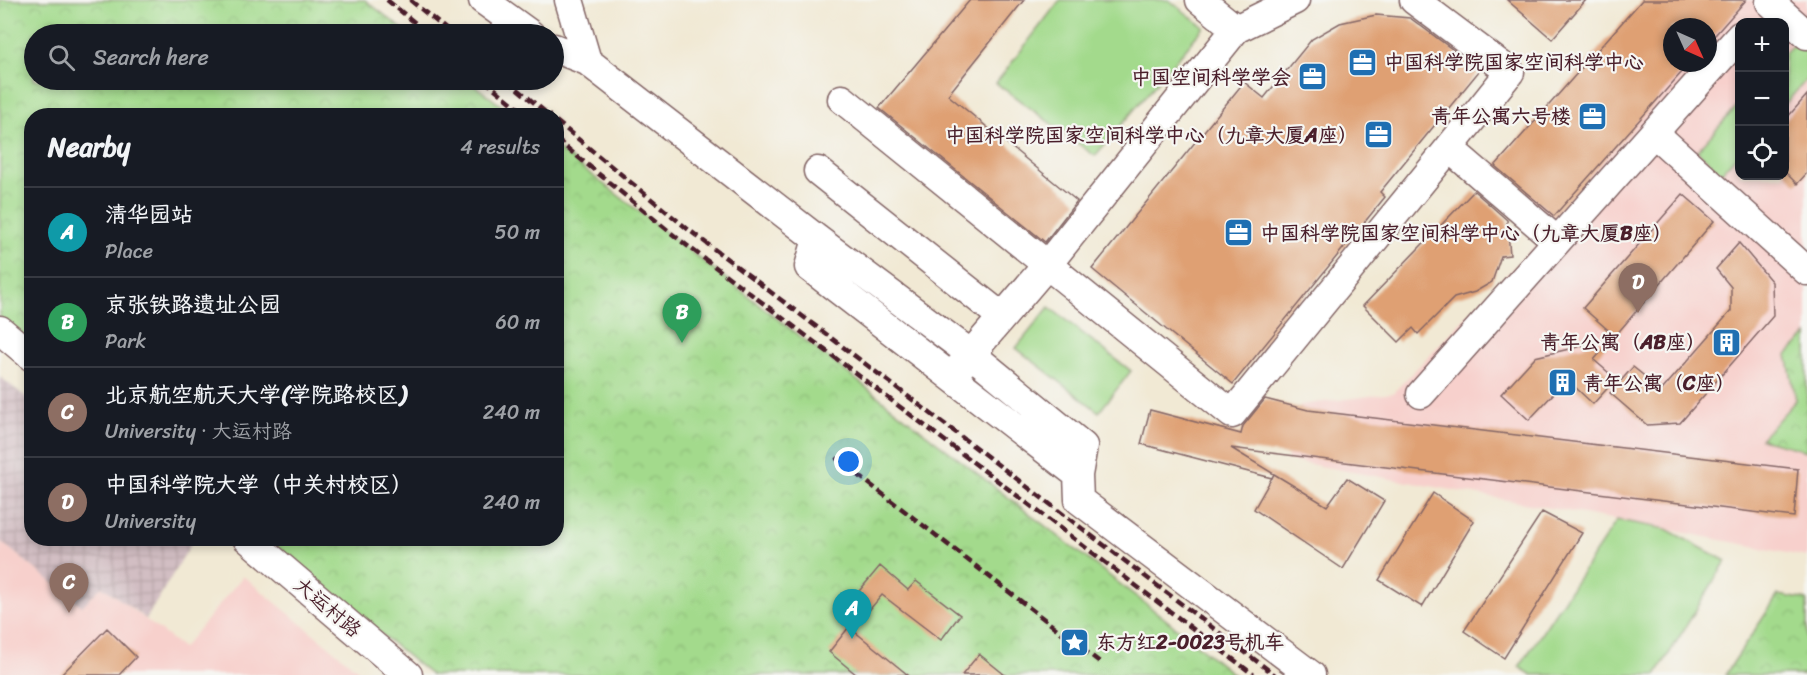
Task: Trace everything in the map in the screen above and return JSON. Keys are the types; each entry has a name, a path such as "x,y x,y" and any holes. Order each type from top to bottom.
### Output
{"street":[{"path":"483,0 517,24"},
{"path":"570,0 587,61"},
{"path":"1200,0 1236,29"},
{"path":"952,376 1047,266 1236,29 1295,0"},
{"path":"842,99 1232,414 1510,72 1414,0"},
{"path":"1765,8 1807,35"},
{"path":"1421,394 1735,42"},
{"path":"564,52 587,61 971,354 1083,446 1078,475 1079,500 1311,675"},
{"path":"1654,133 1807,271"},
{"path":"1449,148 1557,241"},
{"path":"818,171 1002,317"},
{"path":"818,239 809,267 1078,475"},
{"path":"0,330 24,350"},
{"name":"大运村路","path":"256,546 408,675"}],"shaded area":[{"path":"1642,0 1807,0 1807,557 1287,460 1300,405 1393,393 1546,234 1493,168"},
{"path":"0,377 24,396 24,546 190,546 146,619 102,586 82,606 0,541"},
{"path":"0,541 82,606 102,586 183,648 243,576 364,675 0,675"}],"green space":[{"path":"0,0 365,0 396,24 24,24 24,90 480,90 505,108 24,108 24,342 0,322"},
{"path":"1060,0 1169,0 1204,27 1095,156 996,83"},
{"path":"1807,30 1807,79 1789,99 1789,72 1789,49"},
{"path":"1735,108 1735,157 1721,173 1697,151"},
{"path":"564,153 1164,618 1234,675 431,675 274,546 564,546"},
{"path":"1049,307 1131,371 1099,412 1016,348"},
{"path":"1807,335 1807,451 1761,439 1796,400 1787,355"},
{"path":"1617,520 1666,529 1726,561 1656,675 1532,675 1519,667"},
{"path":"1778,595 1807,600 1807,675 1725,675"}],"building":[{"path":"970,0 1024,0 948,95 1077,201 1045,242 879,108"},
{"path":"1507,0 1586,0 1552,39"},
{"name":"青年公寓六号楼","path":"1642,0 1746,0 1717,33 1717,18 1663,18 1663,72 1682,72 1554,216 1495,166"},
{"name":"中国科学院国家空间科学中心（九章大厦B座）","path":"1376,15 1410,18 1480,70 1380,192 1385,197 1233,384 1092,269 1244,82 1264,98 1312,39 1340,23"},
{"path":"1807,95 1807,173 1797,184 1789,176 1789,115"},
{"path":"1474,191 1507,220 1510,255 1501,256 1492,282 1475,292 1454,298 1418,334 1413,328 1399,342 1363,306"},
{"path":"1683,194 1714,221 1615,336 1583,308"},
{"name":"青年公寓（AB座）","path":"1739,243 1772,282 1773,316 1680,423 1647,425 1610,393 1633,367 1662,390 1731,311 1731,287 1716,269"},
{"name":"青年公寓（C座）","path":"1612,339 1594,360 1616,379 1593,404 1575,387 1557,390 1529,420 1501,394 1535,357"},
{"path":"1265,399 1308,410 1798,469 1794,517 1231,448 1274,474 1272,478 1141,444 1150,410 1241,434 1243,426"},
{"path":"1274,474 1327,506 1347,478 1384,501 1343,569 1254,509"},
{"path":"1433,493 1474,521 1422,607 1379,580"},
{"path":"1542,512 1582,533 1504,658 1464,631"},
{"path":"880,566 908,590 916,581 960,615 941,640 882,595 860,621 845,608"},
{"path":"849,627 908,675 857,675 829,652"},
{"path":"107,628 136,657 119,675 61,675"},
{"path":"979,654 1005,675 962,675"}],"railway":[{"path":"387,0 417,24"},
{"path":"410,0 440,24"},
{"path":"496,90 518,108"},
{"path":"519,90 540,108"},
{"path":"564,128 689,230 1275,675"},
{"path":"564,146 681,241 1254,675"},
{"path":"836,458 1101,663"}],"place":[{"name":"中国科学院国家空间科学中心","path":"1363,62"},
{"name":"中国空间科学学会","path":"1312,77"},
{"name":"青年公寓六号楼","path":"1592,116"},
{"name":"中国科学院国家空间科学中心（九章大厦A座）","path":"1379,135"},
{"name":"中国科学院国家空间科学中心（九章大厦B座）","path":"1239,233"},
{"name":"中国科学院大学（中关村校区）","path":"1638,313"},
{"name":"青年公寓（AB座）","path":"1727,342"},
{"name":"京张铁路遗址公园","path":"682,343"},
{"name":"青年公寓（C座）","path":"1562,383"},
{"name":"北京航空航天大学(学院路校区)","path":"69,613"},
{"name":"清华园站","path":"852,639"},
{"name":"东方红2-0023号机车","path":"1075,642"}]}
